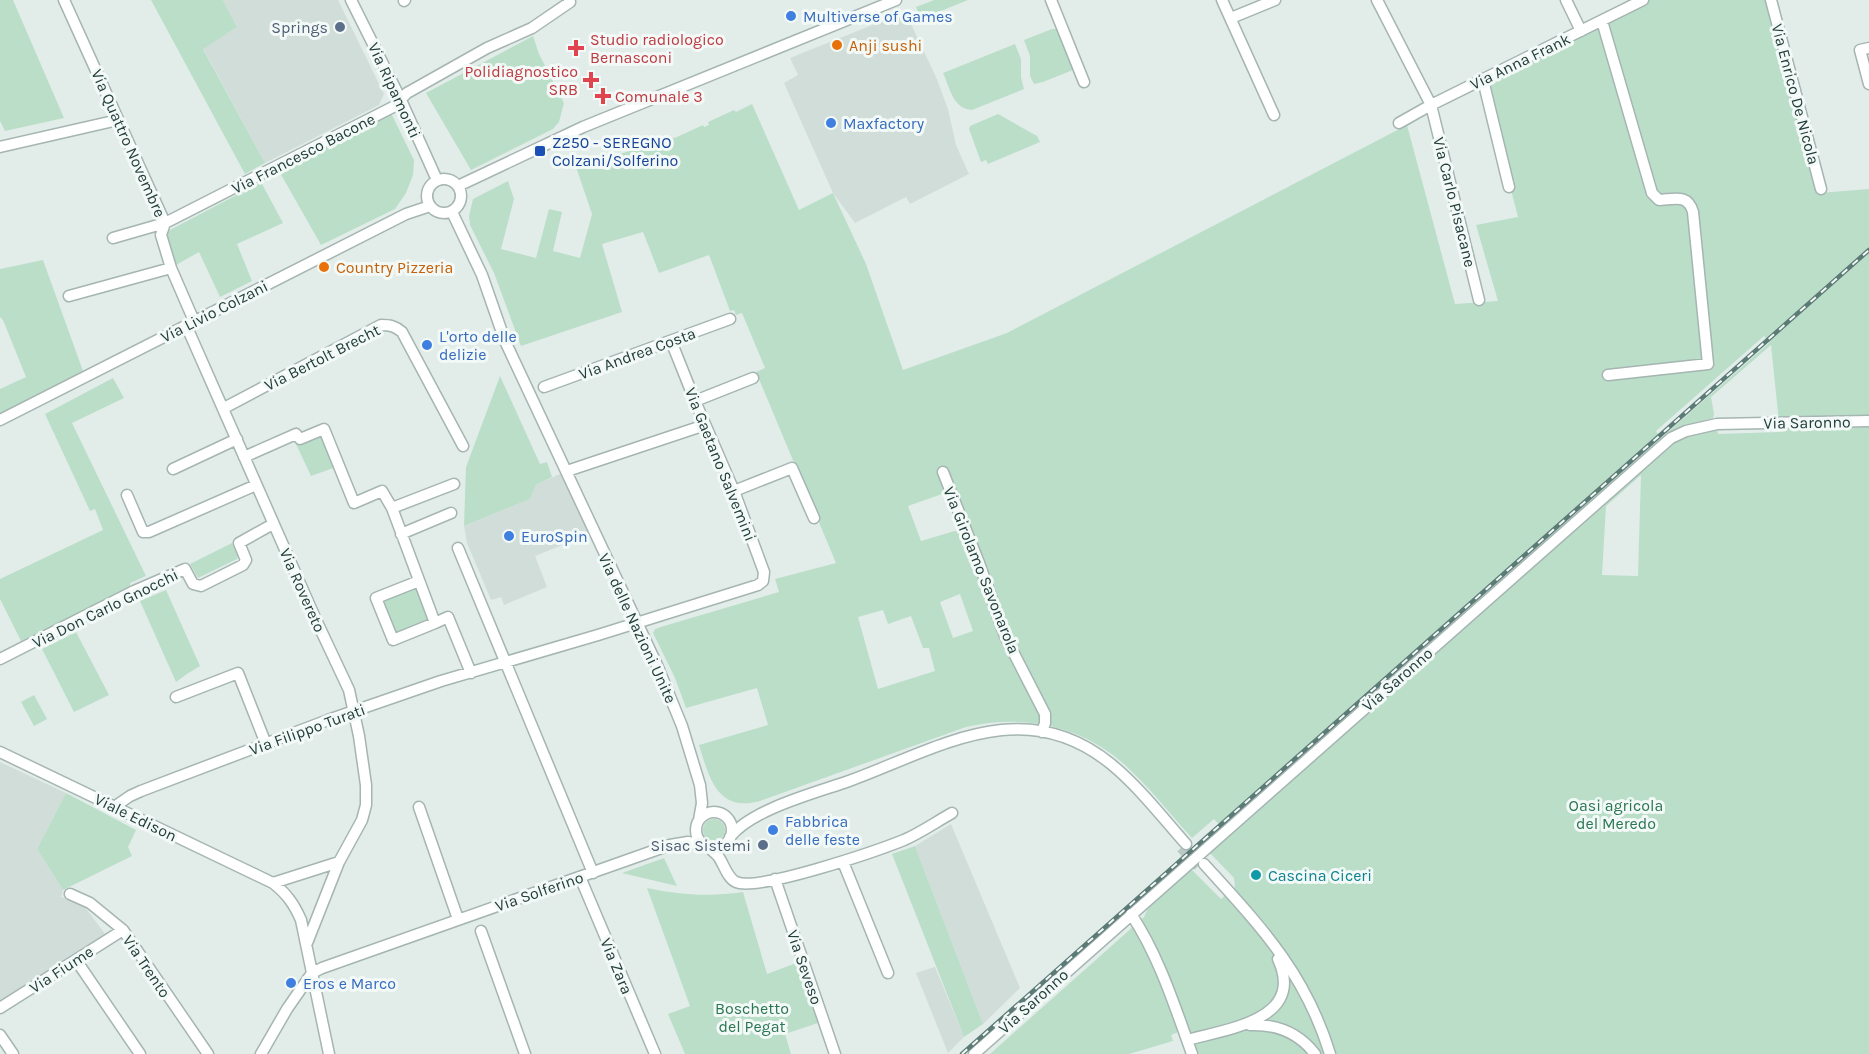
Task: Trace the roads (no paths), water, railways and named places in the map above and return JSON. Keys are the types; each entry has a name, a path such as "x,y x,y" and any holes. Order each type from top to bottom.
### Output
{"street":[{"name":"Via Quattro Novembre","path":"64,0 165,223 161,235 190,323"},
{"name":"Via Ripamonti","path":"351,0 400,98 437,180"},
{"path":"459,186 576,130 747,60 871,5 896,0"},
{"path":"1051,0 1084,82"},
{"path":"1222,0 1274,115"},
{"path":"1231,18 1275,0"},
{"name":"Via Carlo Pisacane","path":"1377,0 1431,105 1479,300"},
{"path":"1566,0 1581,31"},
{"name":"Via Anna Frank","path":"1399,123 1643,0"},
{"name":"Via Enrico De Nicola","path":"1771,0 1821,189"},
{"name":"Via Francesco Bacone","path":"113,238 165,223 393,107 400,98 486,48 532,28 572,1"},
{"path":"1602,21 1652,193 1659,200 1684,200 1690,204 1693,213 1708,364 1608,375"},
{"path":"1869,48 1860,50 1869,84"},
{"path":"1483,80 1509,187"},
{"path":"0,147 118,120"},
{"path":"437,180 449,180 459,186 462,198 460,204 452,212 440,213 430,206 427,194 437,180"},
{"name":"Via Livio Colzani","path":"0,420 406,214 430,206"},
{"name":"Via delle Nazioni Unite","path":"452,212 482,275 505,341 657,665 682,726 700,785"},
{"path":"69,296 171,268"},
{"name":"Via Andrea Costa","path":"544,387 730,320"},
{"name":"Via Rovereto","path":"190,323 256,485 349,690 353,711 366,785 366,805 362,820 339,862 307,943"},
{"name":"Via Bertolt Brecht","path":"224,408 381,326 388,325 402,332 463,446"},
{"name":"Via Gaetano Salvemini","path":"671,341 734,491 764,572 763,581 758,585"},
{"path":"695,401 753,378"},
{"name":"Via Saronno","path":"974,1054 1671,438 1692,429 1717,424 1869,421"},
{"path":"567,471 705,425"},
{"path":"244,457 296,434 300,439 324,429 354,503 382,491 392,508 435,623"},
{"path":"173,469 237,439"},
{"path":"734,491 792,468 814,518"},
{"name":"Via Girolamo Savonarola","path":"944,472 1005,636 1045,714 1046,723 1042,732"},
{"path":"392,508 453,484"},
{"path":"127,495 143,531 149,532 256,485"},
{"path":"401,534 451,513"},
{"name":"Via Don Carlo Gnocchi","path":"0,659 134,591 185,569 193,584 201,586 243,565 246,560 239,543 273,524"},
{"name":"Via Solferino","path":"312,973 458,919 593,873 458,548"},
{"path":"419,581 376,598 393,640 447,617 471,673"},
{"name":"Via Filippo Turati","path":"114,807 130,796 353,711 441,681 636,624 758,585"},
{"path":"176,697 238,673 266,744"},
{"path":"593,873 670,845 688,842 719,847 745,822 767,811 881,769 946,742 984,731 1017,729 1042,732 1070,740 1091,750 1110,764 1184,846 1112,773 1087,755 1043,738 1013,735 983,738 881,769"},
{"name":"Viale Edison","path":"0,752 273,883"},
{"path":"700,785 719,813 730,821 732,829 727,855 729,874"},
{"path":"700,785 702,803 697,835 700,841 718,856 729,874 739,883 775,879 843,862 907,838 952,813"},
{"path":"419,807 458,919"},
{"path":"670,845 685,836 708,813 743,815 767,811"},
{"path":"273,883 339,862"},
{"path":"843,862 888,973"},
{"path":"1324,1054 1305,1005 1278,959 1202,866 1262,928 1294,971 1316,1014 1330,1054"},
{"name":"Via Zara","path":"580,877 655,1054"},
{"name":"Via Seveso","path":"775,879 835,1054"},
{"path":"273,883 293,902 301,920 329,1054"},
{"name":"Via Trento","path":"70,894 90,903 123,930 208,1054"},
{"path":"1131,914 1161,973 1192,1054"},
{"name":"Via Fiume","path":"0,1008 123,930"},
{"path":"481,931 525,1054"},
{"path":"1187,1040 1241,1026 1272,1009 1279,1000 1283,988 1284,978 1278,959"},
{"path":"76,960 140,1054"},
{"path":"261,1054 287,1009 312,973"},
{"path":"1241,1026 1266,1025 1288,1031 1301,1039 1315,1054"},
{"path":"0,1035 13,1054"}],"tunnel":[{"path":"1181,848 1199,868"}],"railway":[{"path":"962,1054 1869,250"}],"place":[{"name":"Multiverse of Games","path":"791,16"},
{"name":"Springs","path":"340,27"},
{"name":"Anji sushi","path":"837,45"},
{"name":"Studio radiologico Bernasconi","path":"576,48"},
{"name":"Polidiagnostico SRB","path":"591,80"},
{"name":"Comunale 3","path":"603,96"},
{"name":"Maxfactory","path":"831,123"},
{"name":"Z250 - SEREGNO Colzani/Solferino","path":"540,151"},
{"name":"Country Pizzeria","path":"324,267"},
{"name":"L'orto delle delizie","path":"427,345"},
{"name":"EuroSpin","path":"509,536"},
{"name":"Fabbrica delle feste","path":"773,830"},
{"name":"Sisac Sistemi","path":"763,845"},
{"name":"Cascina Ciceri","path":"1256,875"},
{"name":"Eros e Marco","path":"291,983"}],"park label":[{"name":"Oasi agricola del Meredo","path":"1616,814"},
{"name":"Boschetto del Pegat","path":"752,1017"}]}
